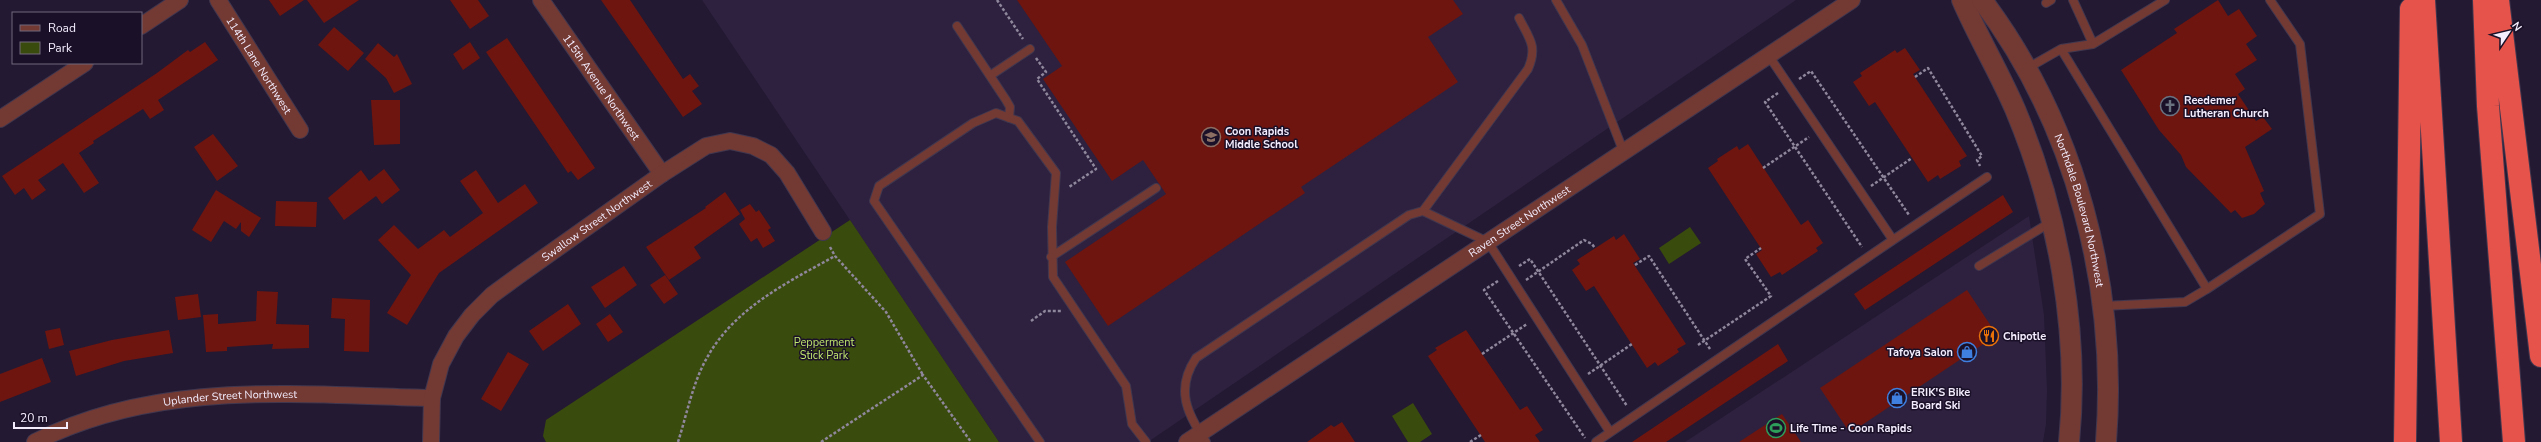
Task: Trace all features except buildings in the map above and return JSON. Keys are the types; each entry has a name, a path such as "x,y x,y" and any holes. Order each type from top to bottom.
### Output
{"highway":[{"path":"2405,442 2411,0"},
{"path":"2424,0 2451,442"},
{"path":"2484,0 2488,106 2514,442"},
{"path":"2498,0 2541,356"}],"street":[{"path":"142,25 180,0"},
{"name":"114th Lane Northwest","path":"218,0 300,130"},
{"name":"115th Avenue Northwest","path":"541,0 662,174"},
{"name":"Raven Street Northwest","path":"1198,439 1488,242 1852,0"},
{"path":"1962,0 2015,109 2033,155 2051,222 2069,332 2072,389 2068,442"},
{"name":"Northdale Boulevard Northwest","path":"1982,0 2026,69 2047,109 2080,198 2093,244 2103,306 2109,402 2106,442"},
{"path":"0,120 84,64"},
{"name":"Swallow Street Northwest","path":"431,442 432,398 441,364 456,336 472,315 492,295 662,174 706,146 730,141 753,146 771,156 787,173 823,232"},
{"name":"Uplander Street Northwest","path":"35,442 117,410 179,398 233,393 432,398"}],"lane":[{"path":"1556,0 1582,46 1624,153"},
{"path":"2073,0 2093,44"},
{"path":"2026,69 2061,49 2093,44 2165,0"},
{"path":"2103,306 2184,302 2207,289 2320,214 2300,44 2270,0"},
{"path":"1198,439 1183,398 1189,368 1196,358 1409,215 1423,211 1528,69 1534,56 1532,43 1518,18"},
{"path":"958,26 991,75 1010,107 1009,118"},
{"path":"2061,49 2207,289"},
{"path":"991,75 1030,50"},
{"path":"1769,56 1893,240"},
{"path":"1040,442 950,309 874,201 880,186 973,124 996,113 1018,121 1056,173 1051,257 1053,277 1126,386 1132,424 1146,442"},
{"path":"1596,442 1915,224 1987,177"},
{"path":"1051,257 1156,188"},
{"path":"1423,211 1488,242 1610,432"},
{"path":"1979,266 2051,222"}],"path":[{"path":"997,0 1046,72 1037,79 1096,169 1070,187"},
{"path":"1915,77 1928,68 1982,156 1977,160 1987,177"},
{"path":"1797,80 1811,71 1915,224"},
{"path":"1778,93 1765,102 1868,257"},
{"path":"1763,168 1819,130"},
{"path":"1861,193 1912,158"},
{"path":"823,232 835,256 886,312 923,375 971,442"},
{"path":"1516,286 1584,240 1596,248"},
{"path":"1698,345 1771,296 1745,258 1761,248"},
{"path":"678,442 700,372 707,356 729,326 768,296 835,256"},
{"path":"1635,265 1649,256 1717,359"},
{"path":"1516,268 1530,259 1601,365 1633,417"},
{"path":"1498,280 1484,290 1587,442"},
{"path":"1032,320 1045,311 1065,311"},
{"path":"1482,354 1537,318"},
{"path":"1577,381 1632,344"},
{"path":"821,442 923,375"},
{"path":"1470,442 1481,435"}],"shaded area":[{"path":"702,0 1796,0 1148,442 999,442"},
{"path":"2029,216 2044,315 2047,390 2046,424 2043,442 1685,442"}],"green space":[{"name":"Pepperment Stick Park","path":"850,220 999,442 546,442 543,436 546,420"},
{"path":"1690,227 1701,243 1669,264 1659,248"},
{"path":"1413,403 1432,434 1420,442 1408,442 1392,416"}],"place":[{"name":"Reedemer Lutheran Church","path":"2170,106"},
{"name":"Coon Rapids Middle School","path":"1211,137"},
{"name":"Chipotle","path":"1989,336"},
{"name":"Tafoya Salon","path":"1967,352"},
{"name":"ERIK'S Bike Board Ski","path":"1897,398"},
{"name":"Life Time - Coon Rapids","path":"1776,428"}]}
